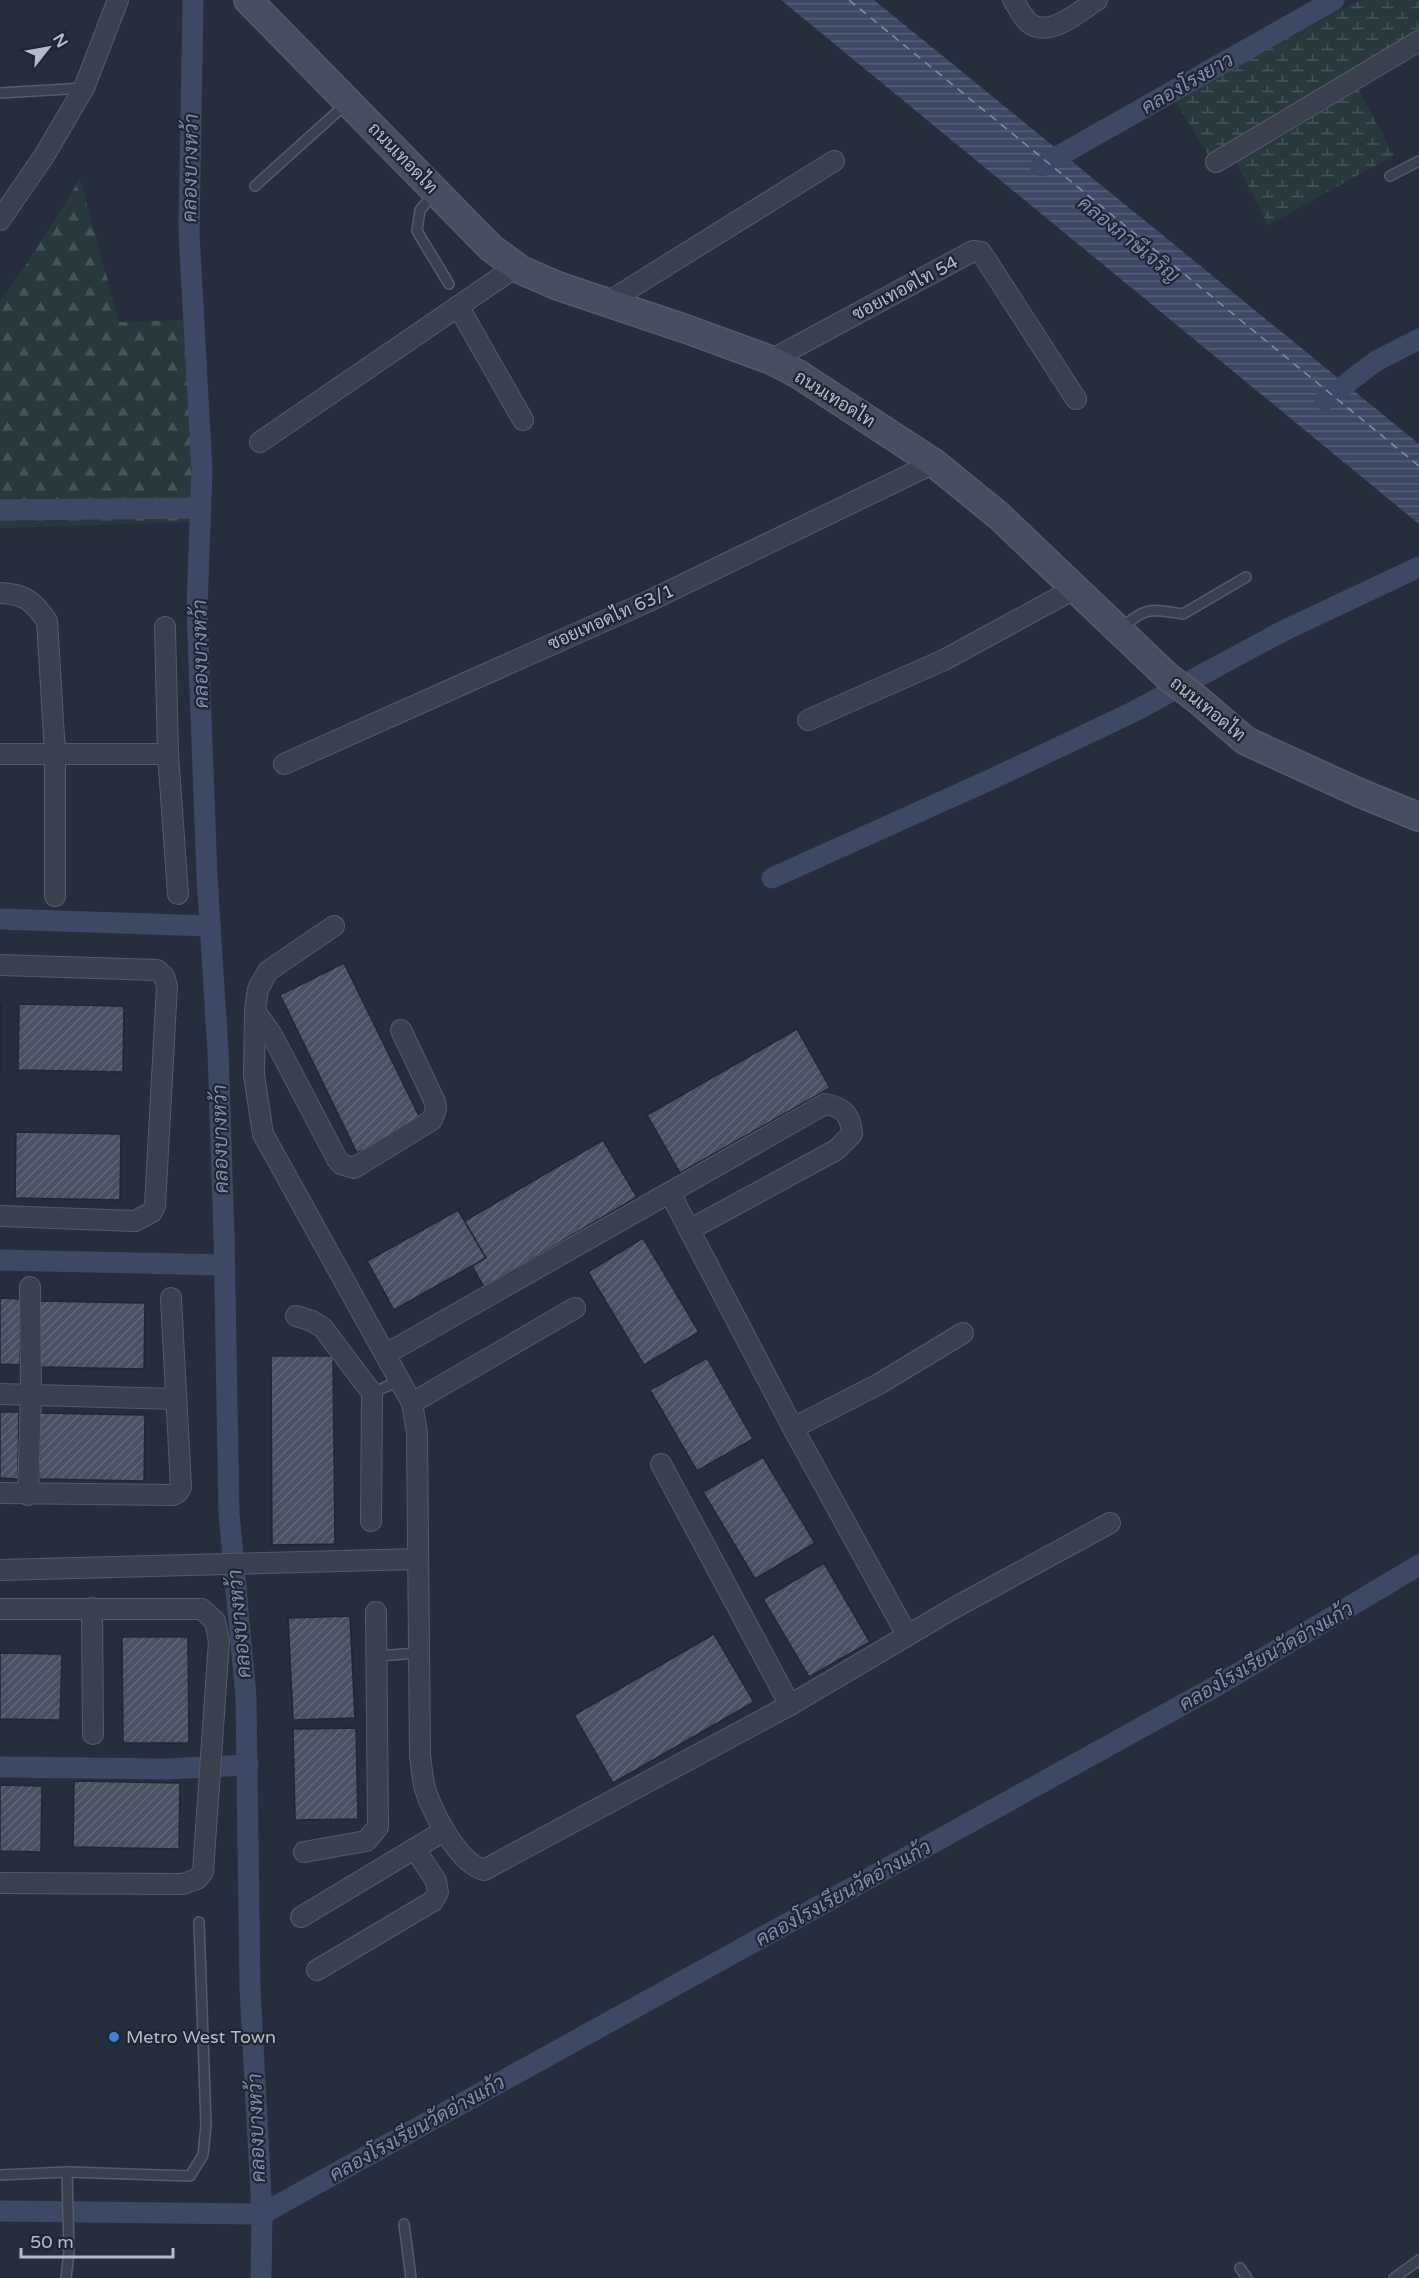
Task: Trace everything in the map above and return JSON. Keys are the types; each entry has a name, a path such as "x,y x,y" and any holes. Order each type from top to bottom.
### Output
{"main road":[{"name":"ถนนเทอดไท","path":"248,0 490,248 517,266 558,286 771,360 798,374 934,463 999,516 1174,682 1246,741 1419,817"}],"street":[{"path":"0,220 44,156 84,88 118,0"},
{"path":"1013,0 1030,24 1044,28 1055,26 1097,0"},
{"path":"1216,162 1419,41"},
{"path":"608,302 834,161"},
{"name":"ซอยเทอดไท 54","path":"771,360 973,251 981,252 1076,399"},
{"path":"260,442 517,266"},
{"path":"458,306 523,420"},
{"name":"ซอยเทอดไท 63/1","path":"284,764 647,602 934,463"},
{"path":"808,720 944,660 1076,588"},
{"path":"0,594 16,594 35,603 47,621 55,753 55,896"},
{"path":"165,627 168,754 178,894"},
{"path":"0,754 168,754"},
{"path":"334,926 268,971 258,989 255,1011 254,1075 263,1134 412,1402 417,1433 420,1756 425,1788 444,1831 472,1865 484,1870 790,1705 907,1635 1110,1523"},
{"path":"0,965 157,970 164,976 167,986 155,1206 152,1212 135,1221 0,1216"},
{"path":"255,1011 272,1035 337,1159 341,1164 354,1168 432,1120 435,1114 435,1102 401,1030"},
{"path":"386,1354 825,1104 838,1106 847,1113 852,1134 836,1150 689,1230"},
{"path":"670,1193 793,1428 907,1635"},
{"path":"28,1495 31,1395 30,1287"},
{"path":"0,1493 173,1495 178,1492 181,1487 171,1298"},
{"path":"412,1402 575,1308"},
{"path":"296,1316 312,1321 323,1328 372,1393 371,1521"},
{"path":"793,1428 879,1384 963,1333"},
{"path":"0,1394 175,1399"},
{"path":"661,1464 790,1705"},
{"path":"0,1570 418,1559"},
{"path":"92,1608 93,1734"},
{"path":"0,1609 202,1609 215,1621 219,1641 203,1872 192,1882 183,1884 0,1883"},
{"path":"304,1852 366,1841 378,1827 376,1612"},
{"path":"301,1917 444,1831"},
{"path":"317,1970 433,1901 438,1892 436,1881 415,1849"}],"lane":[{"path":"0,93 84,88"},
{"path":"255,186 348,102"},
{"path":"1390,176 1419,161"},
{"path":"436,192 420,210 417,231 448,284"},
{"path":"1120,630 1145,610 1183,614 1246,577"},
{"path":"372,1393 401,1380"},
{"path":"376,1656 419,1653"},
{"path":"0,2175 67,2172 190,2176 203,2155 206,2125 199,1922"},
{"path":"66,2278 69,2252 67,2172"},
{"path":"404,2224 411,2278"},
{"path":"1394,2278 1419,2260"},
{"path":"1240,2268 1247,2278"}],"green space":[{"path":"1360,0 1419,0 1419,33 1351,76 1394,155 1268,225 1236,162 1219,172 1174,99"},
{"path":"80,179 119,322 187,320 193,522 0,528 0,300 28,262"}],"water":[{"name":"คลองภาษีเจริญ","path":"781,0 874,0 1419,444 1419,524"}],"building":[{"path":"344,963 422,1122 357,1153 280,995"},
{"path":"0,1004 1,1004 0,1070"},
{"path":"19,1004 124,1006 123,1072 18,1070"},
{"path":"797,1029 830,1088 680,1173 647,1115"},
{"path":"16,1132 121,1134 120,1200 15,1198"},
{"path":"603,1140 637,1197 484,1287 451,1229"},
{"path":"458,1210 486,1258 394,1310 367,1261"},
{"path":"643,1238 699,1332 644,1365 588,1272"},
{"path":"0,1298 21,1299 20,1365 0,1364"},
{"path":"40,1301 145,1303 144,1369 39,1367"},
{"path":"271,1356 333,1356 335,1544 272,1545"},
{"path":"707,1358 753,1439 697,1471 650,1390"},
{"path":"0,1412 19,1412 18,1479 0,1478"},
{"path":"40,1413 145,1415 144,1481 39,1479"},
{"path":"763,1457 815,1543 755,1579 703,1492"},
{"path":"824,1563 870,1642 809,1677 763,1599"},
{"path":"350,1616 355,1718 293,1720 288,1618"},
{"path":"714,1634 754,1702 613,1783 574,1715"},
{"path":"122,1637 188,1637 189,1743 123,1743"},
{"path":"0,1653 62,1654 60,1720 0,1719"},
{"path":"356,1728 358,1819 295,1820 293,1729"},
{"path":"74,1781 180,1783 179,1849 73,1847"},
{"path":"0,1785 42,1786 41,1852 0,1851"}],"waterway":[{"name":"คลองบางหว้า","path":"193,0 189,233 202,470 197,608 207,877 218,1051 229,1514 246,1697 250,1989 262,2214 261,2278"},
{"name":"คลองโรงยาว","path":"1041,166 1334,0"},
{"path":"1325,400 1376,361 1419,339"},
{"path":"0,510 201,508"},
{"path":"772,878 994,778 1133,712 1283,631 1419,567"},
{"path":"0,919 210,926"},
{"path":"0,1260 225,1265"},
{"name":"คลองโรงเรียนวัดอ่างแก้ว","path":"0,2211 262,2214 1220,1684 1419,1565"},
{"path":"0,1767 166,1769 248,1765"}],"ferry route":[{"path":"849,0 1419,466"}],"place":[{"name":"Metro West Town","path":"114,2037"}]}
